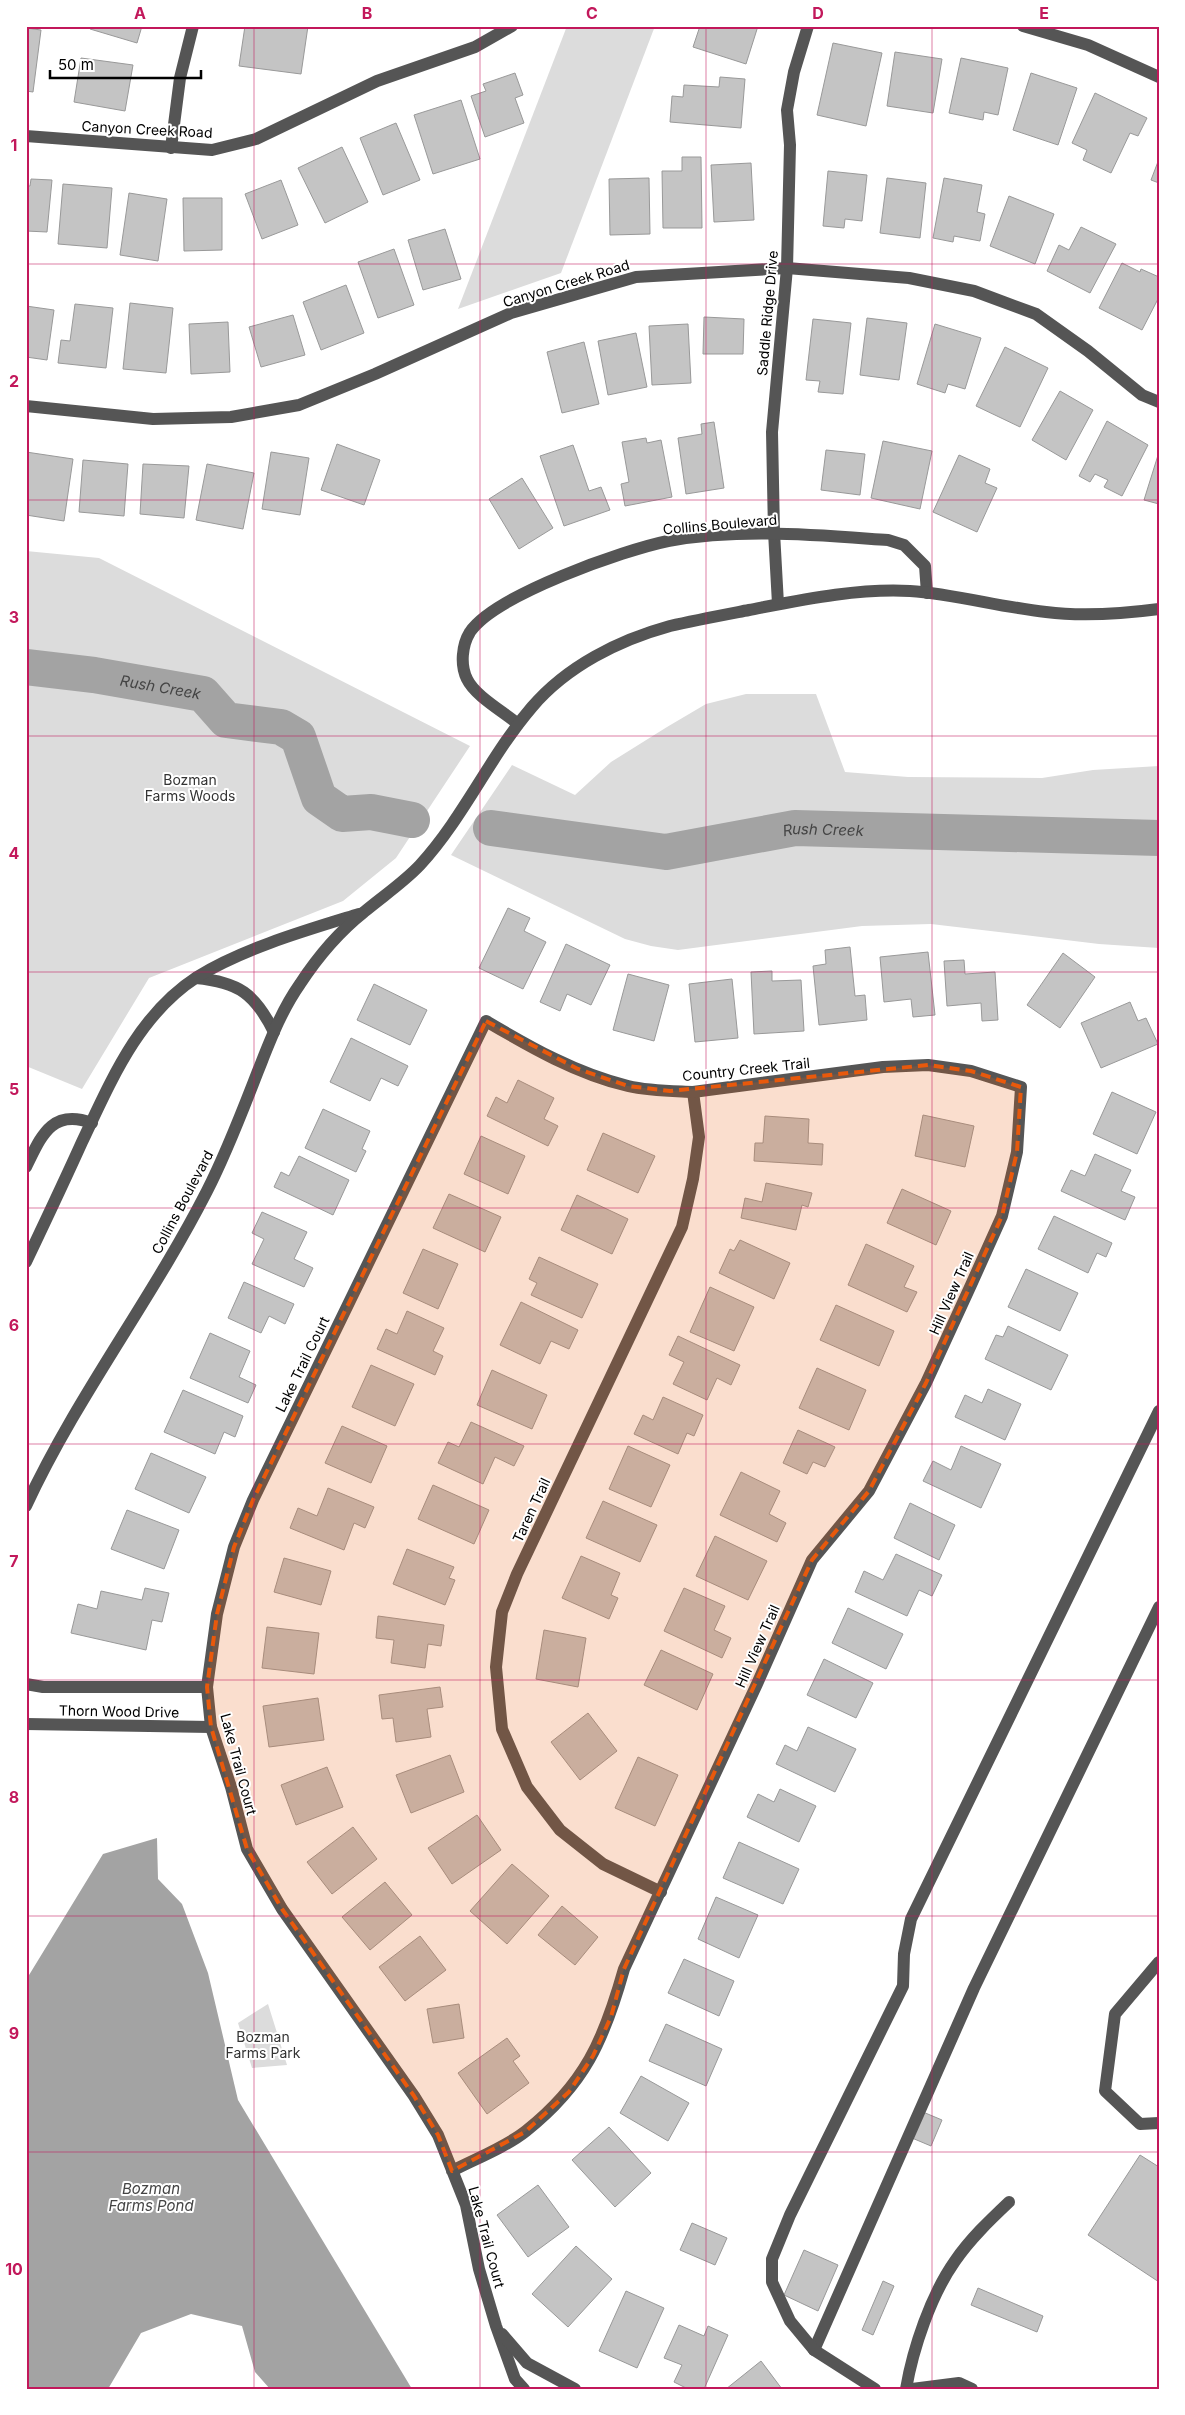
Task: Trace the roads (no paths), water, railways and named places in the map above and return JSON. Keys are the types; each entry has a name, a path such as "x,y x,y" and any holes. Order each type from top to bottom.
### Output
{"street":[{"path":"171,148 180,78 192,26"},
{"name":"Canyon Creek Road","path":"26,136 212,150 256,139 377,81 475,46 512,26"},
{"name":"Saddle Ridge Drive","path":"778,604 772,432 787,268 790,146 788,110 794,72 808,26"},
{"path":"1023,26 1088,45 1159,77"},
{"name":"Canyon Creek Road","path":"26,406 152,419 231,417 299,405 511,314 636,277 787,268 910,278 974,291 1036,314 1088,351 1142,395 1159,402"},
{"name":"Collins Boulevard","path":"518,724 475,690 466,674 463,656 464,646 470,632 481,621 506,604 545,584 629,551 669,541 774,532 888,540 904,545 925,566 927,593"},
{"name":"Collins Boulevard","path":"26,1506 65,1429 179,1242 208,1189 231,1139 274,1032 297,988 310,969 362,914 400,885 432,851 518,724 535,703 564,678 615,645 669,627 778,604 849,594 905,591 927,593 1050,613 1116,614 1159,609"},
{"name":"Collins Boulevard","path":"26,1262 130,1047 145,1026 178,992 196,978 218,966 266,946 362,914"},
{"path":"196,978 229,983 242,989 263,1012 274,1032"},
{"name":"Country Creek Trail","path":"486,1021 530,1047 578,1069 628,1086 693,1092 883,1067 928,1065 971,1071 1021,1087"},
{"name":"Lake Trail Court","path":"486,1021 253,1500 234,1547 217,1614 207,1687 211,1727 231,1787 247,1849 282,1909 414,2096 438,2135 466,2205 478,2268 496,2326 516,2379 524,2389"},
{"name":"Hill View Trail","path":"452,2171 525,2132 569,2092 593,2056 610,2017 624,1969 812,1560 869,1491 926,1384 1002,1216 1017,1152 1021,1087"},
{"name":"Taren Trail","path":"661,1892 603,1864 560,1830 527,1787 502,1729 496,1667 502,1612 518,1574 682,1227 693,1180 699,1137 693,1092"},
{"path":"26,1168 44,1133 52,1124 64,1119 80,1119 92,1123"},
{"path":"875,2389 814,2350 790,2321 772,2282 772,2259 790,2215 903,1986 904,1954 911,1919 1159,1411"},
{"path":"814,2350 974,1988 1159,1607"},
{"name":"Thorn Wood Drive","path":"26,1684 43,1687 207,1687"},
{"name":"Thorn Wood Drive","path":"26,1724 211,1727"},
{"path":"1159,1962 1115,2014 1105,2091 1140,2124 1159,2123"},
{"path":"906,2389 911,2362 922,2330 938,2292 954,2262 976,2235 1009,2202"},
{"name":"Lake Trail Court","path":"496,2326 527,2363 575,2389"},
{"path":"912,2389 959,2383 972,2389"}],"water":[{"name":"Bozman Farms Pond","path":"157,1838 158,1879 182,1904 208,1973 238,2100 412,2389 270,2389 255,2372 242,2326 191,2314 141,2333 108,2389 26,2389 26,1980 103,1854"}],"waterway":[{"name":"Rush Creek","path":"26,667 94,675 203,694 226,720 281,727 298,737 319,798 342,814 371,812 412,820"},
{"name":"Rush Creek","path":"491,828 666,852 795,828 1159,838"}],"park label":[{"name":"Bozman Farms Woods","path":"190,788"},
{"name":"Bozman Farms Park","path":"263,2044"}]}
